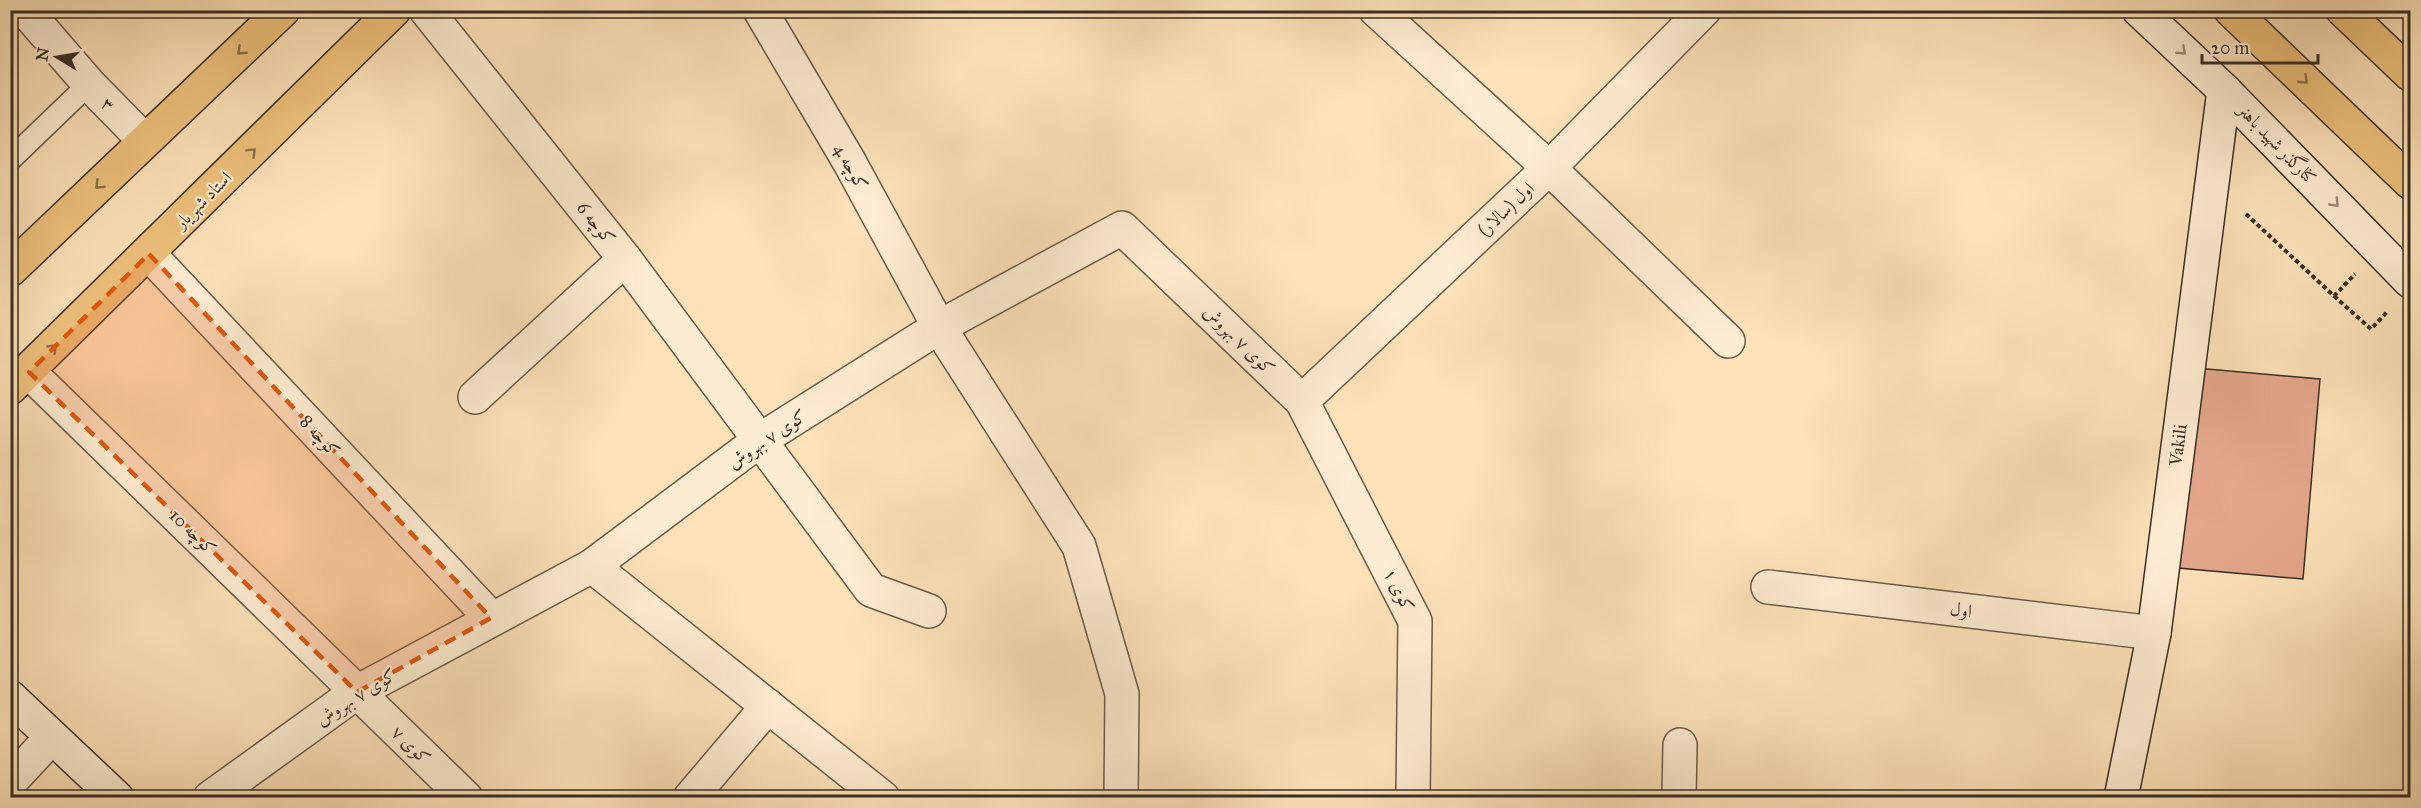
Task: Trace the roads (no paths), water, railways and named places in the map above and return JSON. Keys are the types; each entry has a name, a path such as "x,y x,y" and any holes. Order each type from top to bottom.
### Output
{"main road":[{"path":"10,270 284,10"},
{"name":"استاد شهریار","path":"20,380 394,10"},
{"path":"2231,10 2410,182"},
{"path":"2343,10 2410,74"}],"street":[{"name":"۳","path":"25,10 89,84 145,141"},
{"name":"کوچه 6","path":"426,10 626,259 871,590 929,611"},
{"name":"کوچه 4","path":"760,10 850,163 939,327 1079,546 1122,694 1121,798"},
{"path":"1376,10 1549,168 1728,341"},
{"name":"اول (سالار)","path":"1302,401 1549,168 1704,10"},
{"name":"کنارگذر شهید باهنر","path":"2139,10 2224,90 2410,280"},
{"name":"Vakili","path":"2121,798 2154,633 2224,90"},
{"name":"کوی ۷ بهروش","path":"210,798 357,692 491,618 592,566 760,440 939,327 1122,228 1302,401"},
{"name":"کوچه 8","path":"149,254 491,618"},
{"path":"475,398 626,259"},
{"name":"کوچه 10","path":"20,380 357,692"},
{"name":"کوی ۱","path":"1302,401 1415,621 1413,798"},
{"path":"592,566 884,798"},
{"name":"اول","path":"1768,587 2154,633"},
{"name":"کوی ۷","path":"357,692 466,798"},
{"path":"10,698 117,798"},
{"path":"690,798 768,706"},
{"path":"10,782 52,737"},
{"path":"1678,798 1680,745"}],"lane":[{"path":"10,160 89,84"}]}
